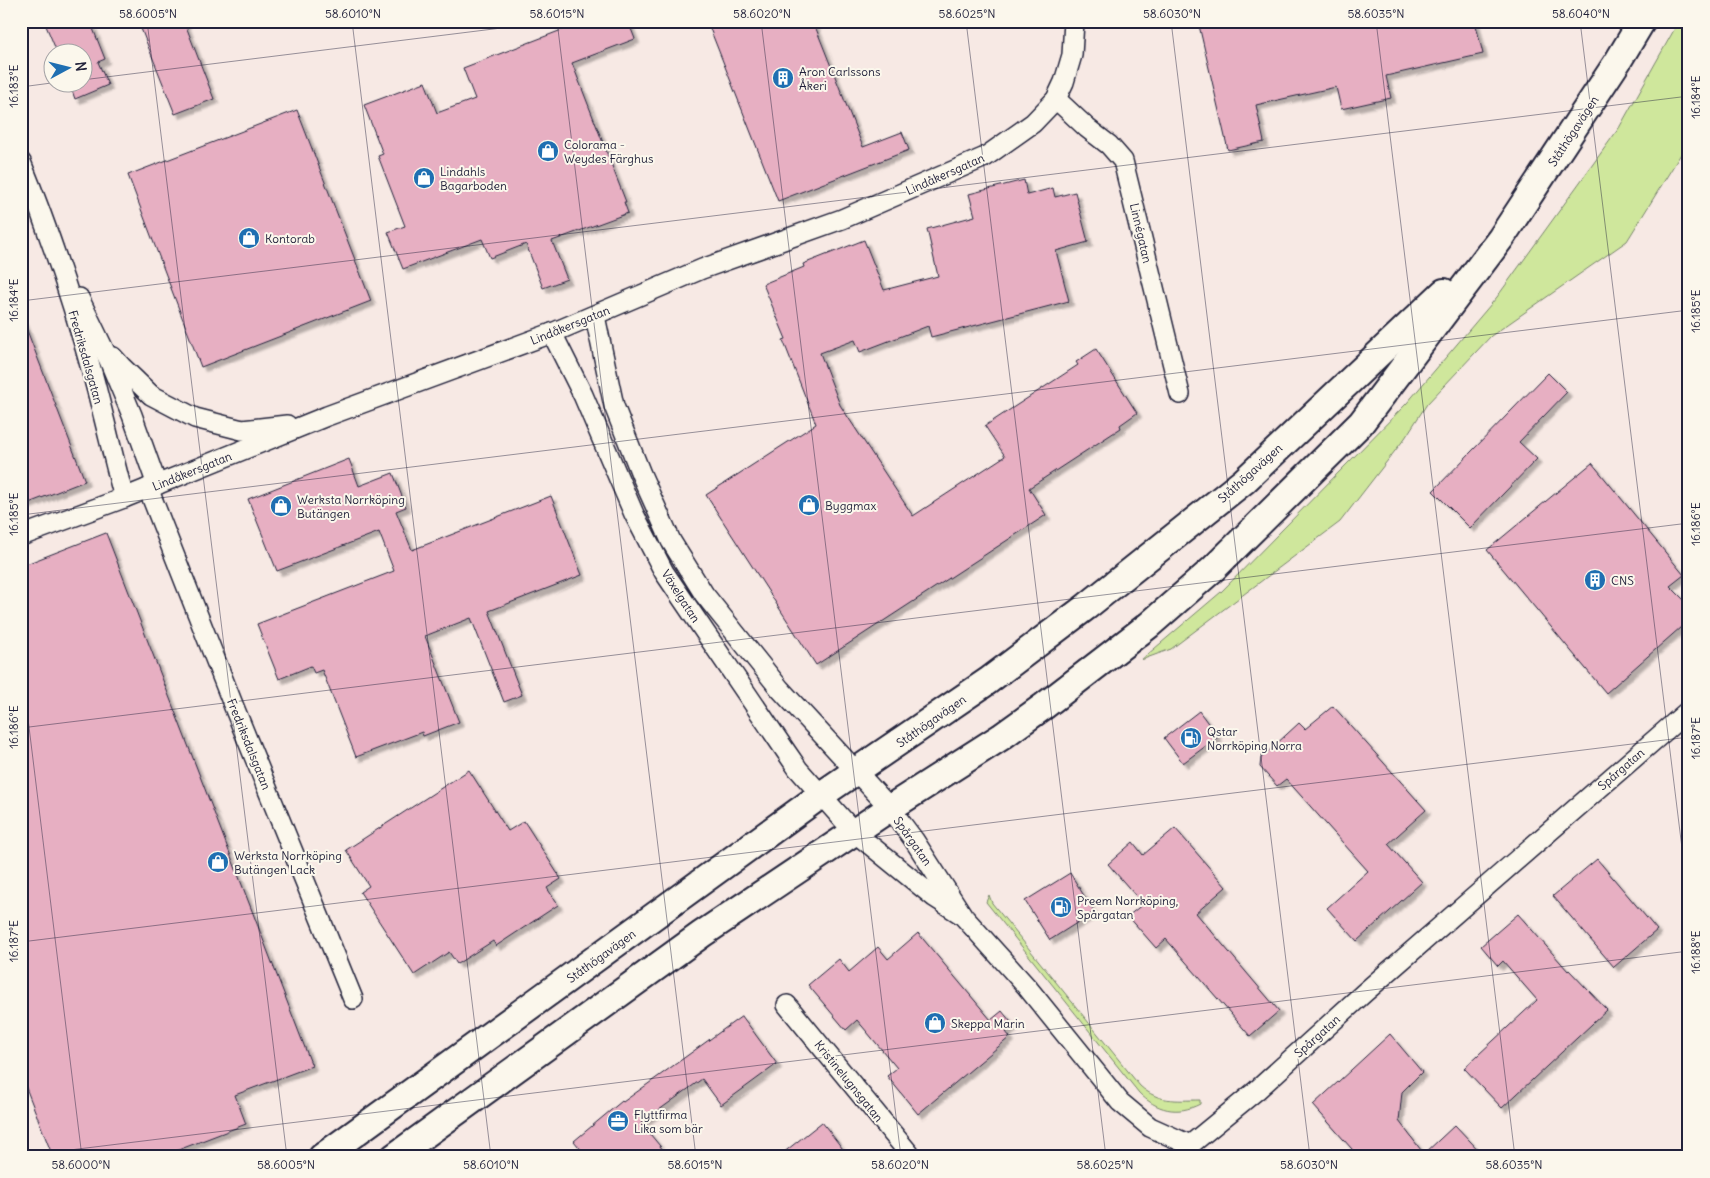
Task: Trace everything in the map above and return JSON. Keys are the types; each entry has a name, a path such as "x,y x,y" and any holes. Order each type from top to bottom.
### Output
{"main road":[{"name":"Ståthögavägen","path":"394,1157 702,934 890,808 1001,737 1149,625 1214,569 1361,423 1501,238 1618,61 1642,21"},
{"name":"Ståthögavägen","path":"322,1157 821,795 988,681 1156,552 1244,481 1501,238"}],"street":[{"name":"Lindåkersgatan","path":"21,536 124,498 327,416 552,333 702,269 842,219 985,158 1033,123 1056,99 1064,82 1072,55 1074,21"},
{"name":"Linnégatan","path":"1056,99 1087,128 1110,145 1123,161 1180,394"},
{"name":"Fredriksdalsgatan","path":"21,162 43,217 132,415 153,486 234,707 353,999"},
{"name":"Fredriksdalsgatan","path":"43,217 92,376 124,498"},
{"name":"Växelgatan","path":"595,316 614,406 641,474 671,540 704,594 734,633 780,689 856,772"},
{"name":"Växelgatan","path":"552,333 587,404 634,514 664,572 792,761 854,832"},
{"name":"Fredriksdalsgatan","path":"99,339 122,367 151,395 195,418 242,430 277,427 327,416"},
{"name":"Spårgatan","path":"856,772 890,808 914,840 963,916 1026,987 1120,1102 1150,1127 1190,1151 1364,993 1689,710"},
{"name":"Spårgatan","path":"854,832 934,897 963,916"},
{"name":"Kristinelugnsgatan","path":"787,1005 912,1157"}],"green space":[{"path":"1679,21 1689,21 1689,141 1627,241 1491,336 1427,404 1405,438 1340,522 1171,649 1141,660 1221,592 1407,403 1497,297 1619,128"},
{"path":"989,895 992,903 1140,1086 1161,1098 1200,1100 1200,1104 1183,1110 1167,1109 1152,1104 1139,1093 986,902"}],"building":[{"path":"44,21 90,21 105,59 98,62 108,85 92,92 92,42 53,42"},
{"path":"138,21 184,21 214,99 175,114"},
{"path":"585,21 628,21 635,39 572,63 626,202 624,202 628,213 552,241 567,279 543,288 526,244 490,258 482,239 403,269 388,232 405,226 378,156 383,154 364,105 425,82 437,113 475,99 463,68"},
{"name":"Aron Carlssons Åkeri","path":"707,21 813,21 863,147 902,132 909,150 778,201"},
{"path":"1198,21 1475,21 1483,54 1386,76 1391,98 1341,109 1336,87 1256,105 1264,142 1228,150"},
{"path":"73,92 92,92 75,99"},
{"name":"Kontorab","path":"297,110 371,301 201,367 128,175"},
{"name":"Byggmax","path":"1024,180 1027,195 1053,188 1055,197 1075,192 1088,242 1056,251 1069,301 931,337 928,326 860,352 855,340 820,353 840,405 913,516 1005,456 985,426 1078,365 1076,362 1096,349 1137,413 1120,425 1121,428 1029,488 1046,515 816,665 706,495 816,424 783,340 786,339 763,284 804,267 803,264 864,240 884,290 938,276 927,229 975,216 969,194"},
{"path":"23,320 85,481 21,506 21,321"},
{"path":"1548,373 1567,392 1519,442 1537,459 1470,528 1433,491"},
{"path":"349,459 359,486 393,473 406,507 396,511 412,550 551,496 582,575 489,611 522,695 504,702 471,618 425,636 459,722 423,736 422,732 356,757 322,670 314,673 311,666 279,679 257,624 394,571 379,532 277,571 248,499"},
{"name":"CNS","path":"1592,463 1684,575 1670,586 1689,605 1689,620 1606,693 1487,550"},
{"path":"106,533 312,1066 235,1095 246,1124 160,1157 53,1157 21,1075 21,566"},
{"path":"1333,706 1426,810 1388,844 1422,882 1357,941 1327,908 1368,871 1286,779 1277,786 1260,767 1261,758 1299,723 1305,729"},
{"path":"1199,711 1218,737 1183,763 1164,738"},
{"path":"469,770 508,831 524,821 561,879 547,888 558,905 496,946 493,941 457,964 449,952 414,975 360,892 369,886 346,850"},
{"path":"1175,828 1226,887 1196,913 1279,1011 1250,1036 1166,939 1156,948 1128,916 1143,904 1108,864 1133,842 1143,855"},
{"path":"1597,859 1657,930 1614,967 1553,896"},
{"path":"1070,873 1094,912 1050,940 1025,901"},
{"path":"1518,914 1568,971 1607,1010 1502,1108 1464,1068 1537,1000 1503,961 1498,966 1481,946"},
{"name":"Skeppa Marin","path":"918,933 991,1020 1002,1011 1014,1026 1006,1032 1010,1037 918,1114 887,1076 897,1068 857,1020 846,1030 808,985 839,959 849,972 878,947 888,959"},
{"path":"742,1016 777,1064 721,1105 702,1079 641,1123 669,1157 587,1157 574,1141 622,1101"},
{"path":"1390,1034 1422,1072 1402,1092 1399,1121 1424,1154 1455,1125 1485,1157 1359,1157 1313,1105"},
{"path":"822,1122 849,1157 778,1157"}],"place":[{"name":"Aron Carlssons Åkeri","path":"783,78"},
{"name":"Colorama - Weydes Färghus","path":"548,151"},
{"name":"Lindahls Bagarboden","path":"424,178"},
{"name":"Kontorab","path":"249,238"},
{"name":"Byggmax","path":"809,505"},
{"name":"Werksta Norrköping Butängen","path":"281,506"},
{"name":"CNS","path":"1595,580"},
{"name":"Qstar Norrköping Norra","path":"1191,738"},
{"name":"Werksta Norrköping Butängen Lack","path":"218,862"},
{"name":"Preem Norrköping, Spårgatan","path":"1061,907"},
{"name":"Skeppa Marin","path":"935,1023"},
{"name":"Flyttfirma Lika som bär","path":"618,1121"}]}
